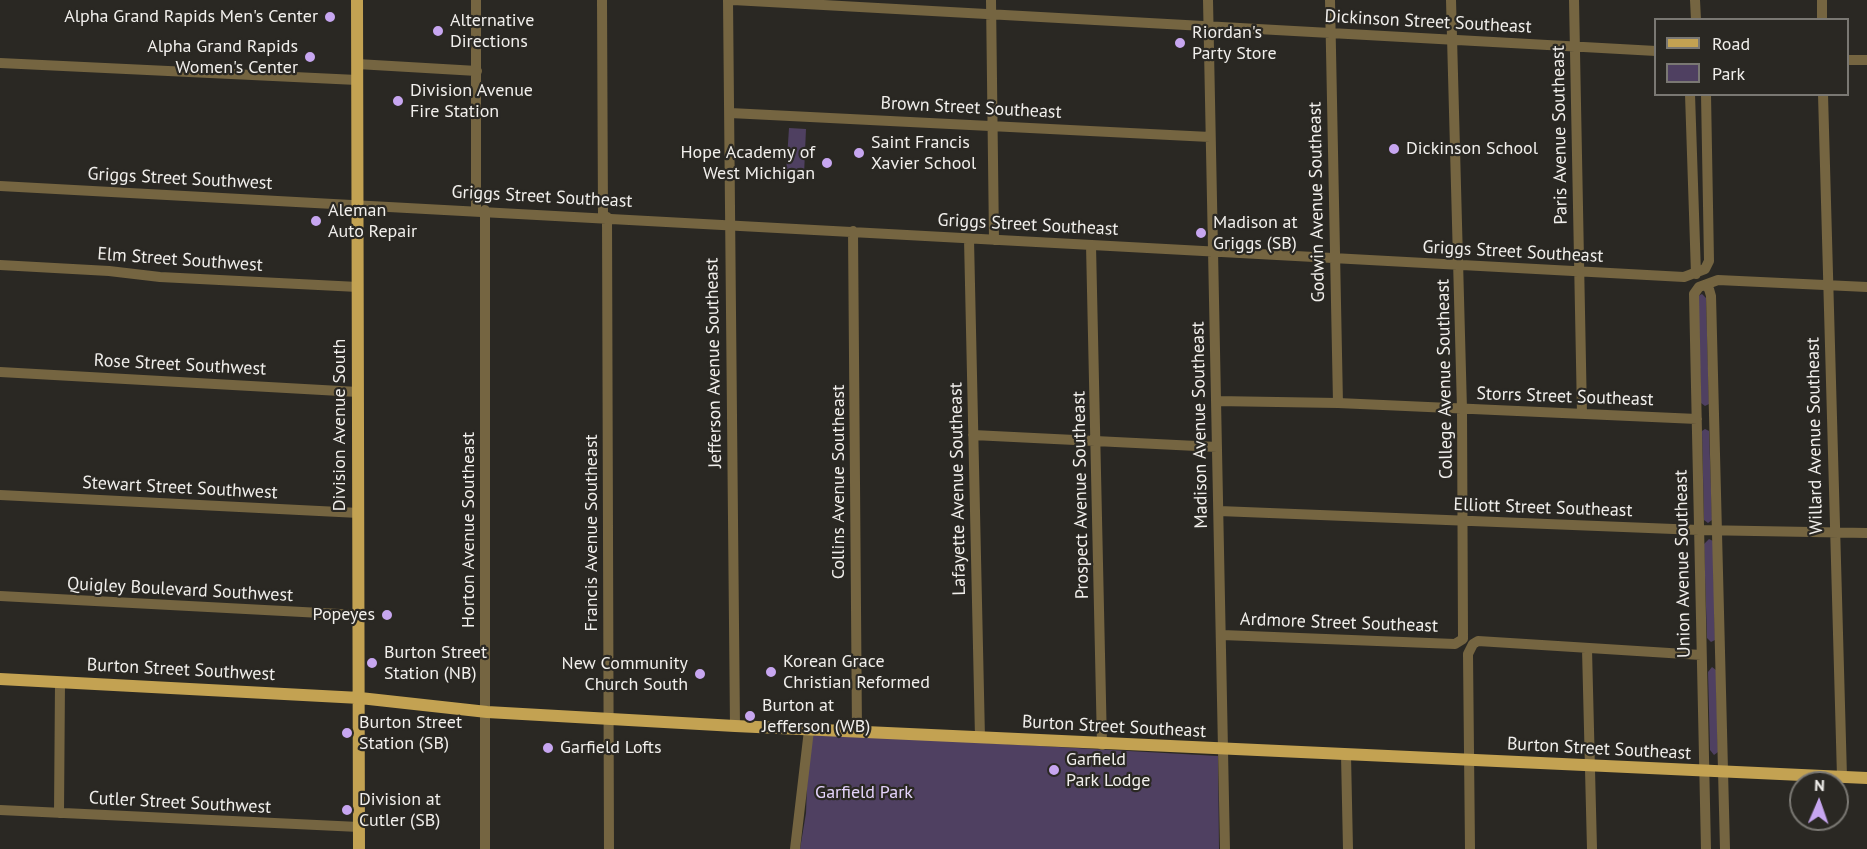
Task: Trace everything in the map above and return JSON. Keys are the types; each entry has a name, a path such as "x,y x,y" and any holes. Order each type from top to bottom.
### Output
{"main road":[{"name":"Division Avenue South","path":"357,0 359,849"},
{"name":"Burton Street Southwest","path":"0,679 360,698"},
{"name":"Burton Street Southeast","path":"360,698 487,712 809,730 1789,775"},
{"name":"Burton Street Southeast","path":"1849,777 1867,778"}],"street":[{"name":"Horton Avenue Southeast","path":"476,0 487,712 485,849"},
{"name":"Francis Avenue Southeast","path":"602,0 610,719 609,849"},
{"name":"Dickinson Street Southeast","path":"730,0 1654,51"},
{"name":"Jefferson Avenue Southeast","path":"730,0 729,224 735,726"},
{"path":"991,0 994,240"},
{"name":"Madison Avenue Southeast","path":"1208,0 1225,849"},
{"name":"Godwin Avenue Southeast","path":"1330,0 1338,403"},
{"name":"College Avenue Southeast","path":"1451,0 1464,521 1461,637"},
{"name":"Paris Avenue Southeast","path":"1574,0 1582,414"},
{"path":"1695,0 1696,18"},
{"path":"1822,0 1822,18"},
{"path":"1849,60 1867,60"},
{"path":"0,63 357,80"},
{"path":"357,64 477,71"},
{"path":"1690,96 1696,274 1705,269 1709,261 1706,96"},
{"name":"Willard Avenue Southeast","path":"1823,96 1842,771"},
{"name":"Brown Street Southeast","path":"730,113 1210,137"},
{"name":"Griggs Street Southwest","path":"0,186 357,204"},
{"name":"Griggs Street Southeast","path":"357,204 1335,260 1684,277 1696,274"},
{"name":"Collins Avenue Southeast","path":"853,231 857,732"},
{"name":"Lafayette Avenue Southeast","path":"969,239 980,738"},
{"name":"Prospect Avenue Southeast","path":"1091,245 1102,745"},
{"name":"Elm Street Southwest","path":"0,265 109,271 160,277 358,287"},
{"path":"1725,849 1725,773 1711,296 1705,285 1718,280 1867,287"},
{"name":"Union Avenue Southeast","path":"1705,285 1699,287 1694,294 1706,849"},
{"name":"Rose Street Southwest","path":"0,372 358,392"},
{"name":"Storrs Street Southeast","path":"1216,401 1338,403 1697,419"},
{"path":"973,435 1217,447"},
{"name":"Stewart Street Southwest","path":"0,495 358,513"},
{"name":"Elliott Street Southeast","path":"1219,511 1699,530 1867,533"},
{"name":"Quigley Boulevard Southwest","path":"0,596 358,615"},
{"name":"Ardmore Street Southeast","path":"1222,635 1461,637"},
{"path":"1470,849 1468,654 1473,644 1478,641 1701,656"},
{"path":"1587,649 1592,849"},
{"path":"59,813 60,682"},
{"path":"795,849 809,730"},
{"path":"1346,756 1348,849"},
{"name":"Cutler Street Southwest","path":"0,810 359,827"}],"green space":[{"path":"789,128 806,129 804,175 786,174"},
{"path":"1702,294 1706,298 1709,404 1705,406 1701,403 1698,296"},
{"path":"1705,429 1709,431 1712,520 1708,523 1704,520 1702,431"},
{"path":"1709,539 1713,541 1715,640 1711,642 1707,638 1704,544"},
{"path":"1712,667 1716,670 1718,752 1714,755 1710,750 1708,672"},
{"name":"Garfield Park","path":"809,733 1218,756 1219,849 800,849 806,813"}],"place":[{"name":"Alpha Grand Rapids Men's Center","path":"330,17"},
{"name":"Alternative Directions","path":"438,31"},
{"name":"Riordan's Party Store","path":"1180,43"},
{"name":"Alpha Grand Rapids Women's Center","path":"310,57"},
{"name":"Division Avenue Fire Station","path":"398,101"},
{"name":"Dickinson School","path":"1394,149"},
{"name":"Saint Francis Xavier School","path":"859,153"},
{"name":"Hope Academy of West Michigan","path":"827,163"},
{"name":"Aleman Auto Repair","path":"316,221"},
{"name":"Madison at Griggs (SB)","path":"1201,233"},
{"name":"Popeyes","path":"387,615"},
{"name":"Burton Street Station (NB)","path":"372,663"},
{"name":"Korean Grace Christian Reformed","path":"771,672"},
{"name":"New Community Church South","path":"700,674"},
{"name":"Burton at Jefferson (WB)","path":"750,716"},
{"name":"Burton Street Station (SB)","path":"347,733"},
{"name":"Garfield Lofts","path":"548,748"},
{"name":"Garfield Park Lodge","path":"1054,770"},
{"name":"Division at Cutler (SB)","path":"347,810"}]}
